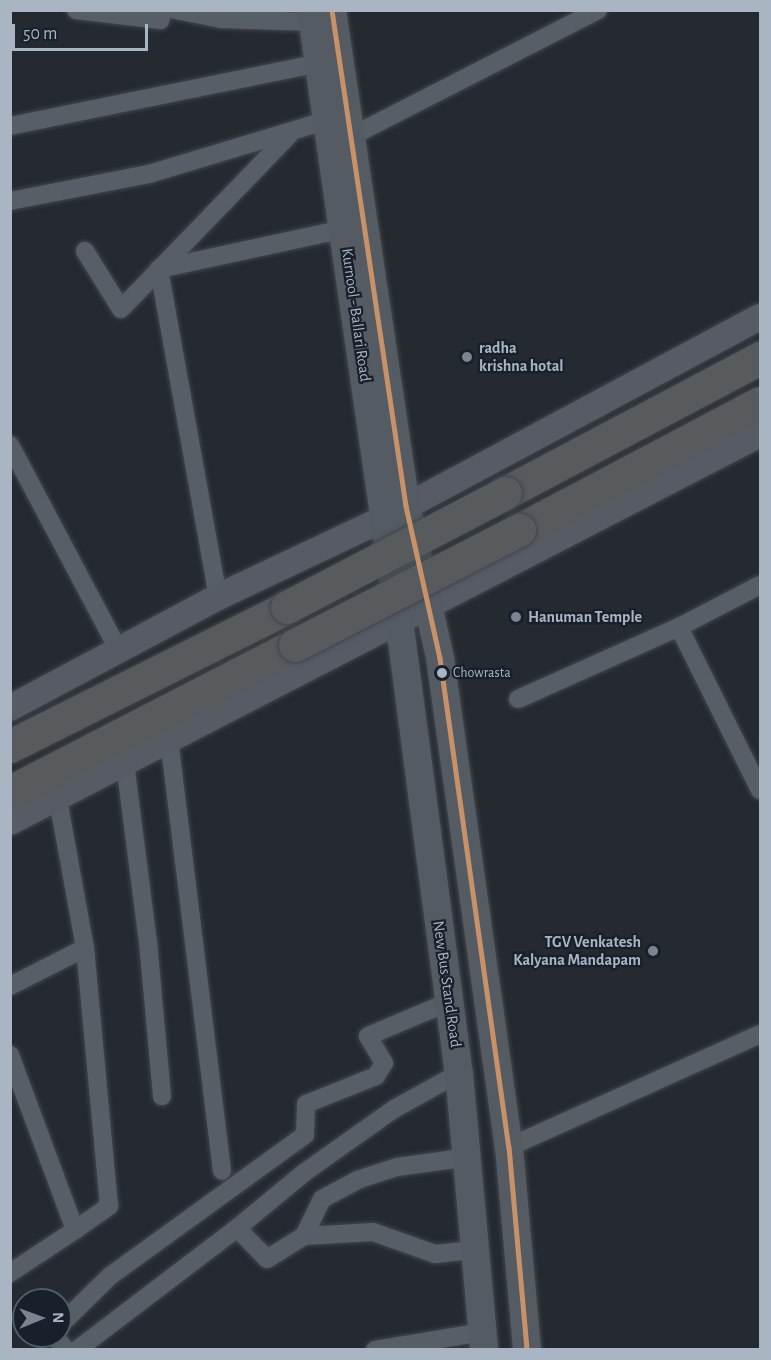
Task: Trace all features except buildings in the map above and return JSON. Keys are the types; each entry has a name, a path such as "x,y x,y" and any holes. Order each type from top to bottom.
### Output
{"highway":[{"path":"10,747 287,607 760,358"},
{"path":"10,792 760,403"}],"main road":[{"name":"Kurnool - Ballari Road","path":"318,14 319,63 394,513"},
{"name":"Kurnool - Ballari Road","path":"318,14 352,136 394,513 399,619"},
{"path":"394,513 429,604 440,658 508,1147 527,1350"},
{"name":"New Bus Stand Road","path":"399,619 469,1157 472,1250 483,1341"}],"street":[{"path":"76,10 160,20 164,10"},
{"path":"176,10 221,19 318,14"},
{"path":"352,136 598,10"},
{"path":"10,126 319,63"},
{"path":"10,201 149,174 328,120"},
{"path":"85,251 121,309 292,132"},
{"path":"159,269 345,229"},
{"path":"159,269 218,597"},
{"path":"10,708 218,597 394,513 760,316"},
{"path":"10,822 760,434"},
{"path":"10,445 119,651"},
{"path":"518,699 680,627 760,585"},
{"path":"680,627 760,790"},
{"path":"169,739 222,1171"},
{"path":"125,763 148,942 162,1096"},
{"path":"10,1273 109,1206 85,948 58,799"},
{"path":"10,986 85,948"},
{"path":"72,1313 110,1276 305,1135 306,1104 376,1076 384,1063 368,1036 449,1002"},
{"path":"508,1147 760,1034"},
{"path":"10,1055 75,1230"},
{"path":"77,1350 237,1228 305,1172 394,1109 459,1073"},
{"path":"304,1236 322,1199 357,1180 397,1167 469,1157"},
{"path":"237,1228 267,1259 304,1236 373,1232 435,1254 472,1250"},
{"path":"375,1350 483,1341"}],"transit line":[{"path":"332,10 406,506 440,658 509,1147 527,1350"}],"place":[{"name":"radha krishna hotal","path":"467,357"},
{"name":"Hanuman Temple","path":"516,617"},
{"name":"Chowrasta","path":"442,673"},
{"name":"TGV Venkatesh Kalyana Mandapam","path":"653,951"}]}
